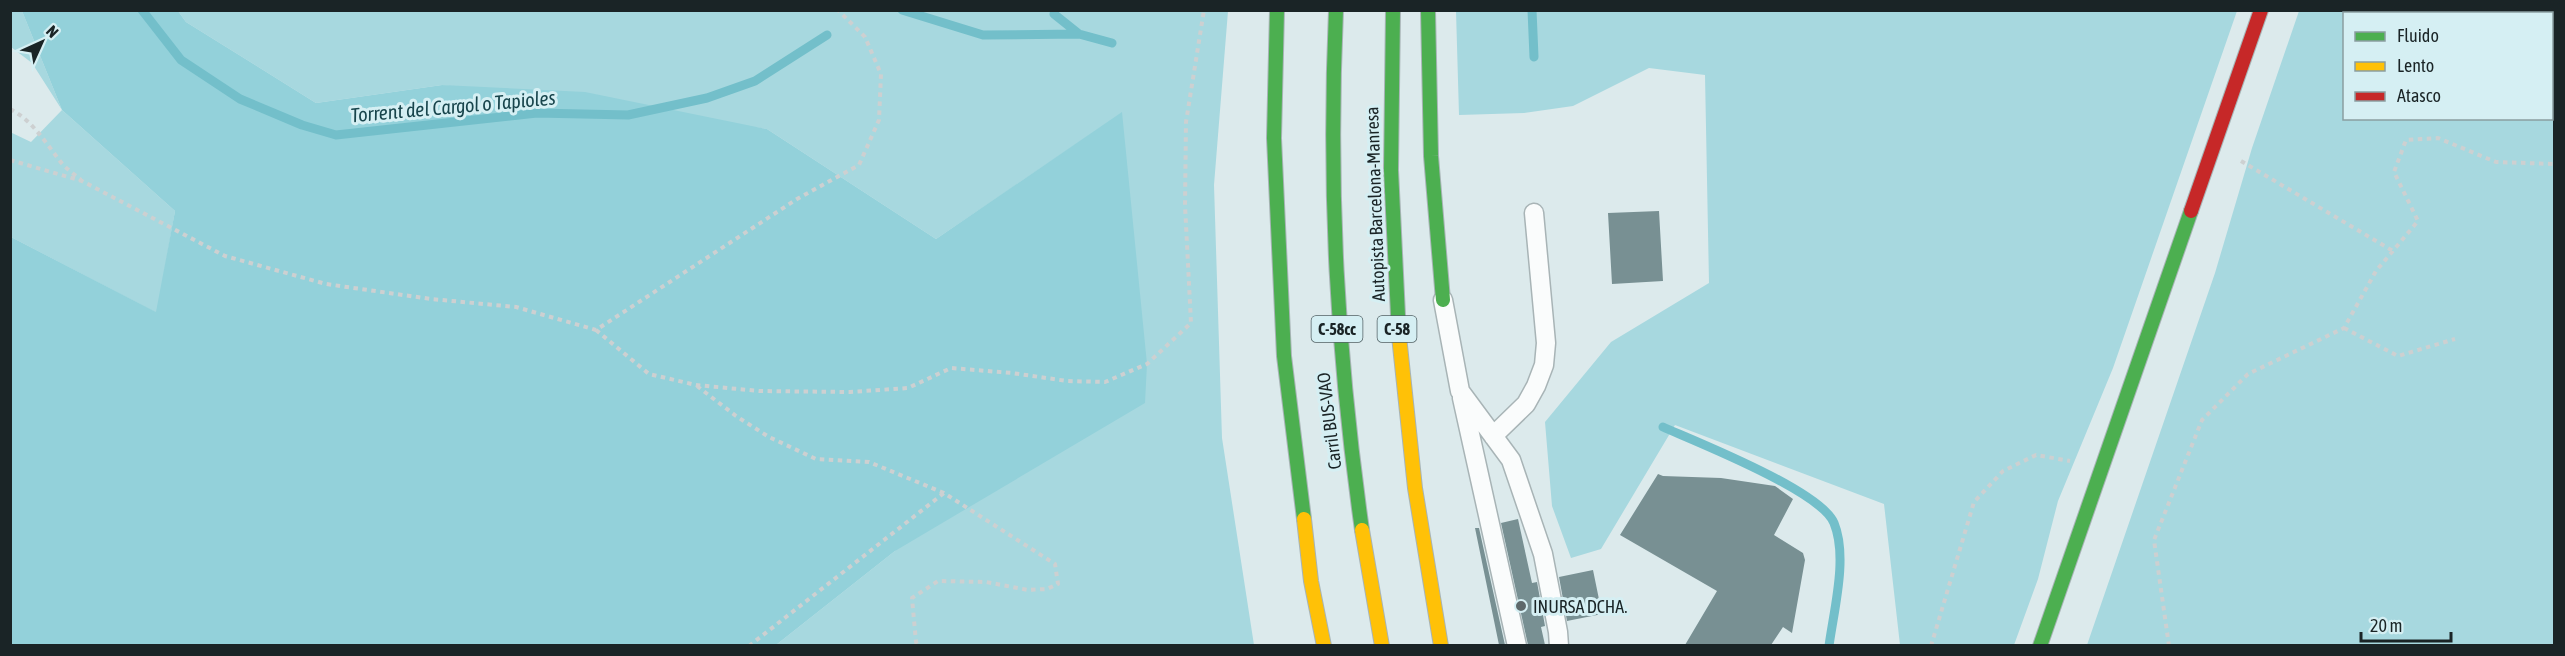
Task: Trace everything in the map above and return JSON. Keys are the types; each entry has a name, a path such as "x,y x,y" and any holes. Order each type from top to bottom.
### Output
{"main road":[{"path":"1277,10 1274,138 1284,356 1311,581 1324,645"},
{"name":"Carril BUS-VAO","path":"1336,10 1331,90 1330,172 1335,305 1350,448 1373,608 1382,645"},
{"name":"Autopista Barcelona-Manresa","path":"1393,10 1389,133 1398,350 1416,509 1441,645"},
{"path":"1428,10 1426,93 1432,196 1443,300"},
{"path":"2040,645 2260,10"}],"lane":[{"path":"1493,436 1526,404 1544,365 1546,343 1534,213"},
{"path":"1443,300 1460,391 1517,645"},
{"path":"1460,391 1511,460 1543,554 1559,645"}],"path":[{"path":"596,330 797,199 859,165 879,120 881,74 865,37 838,10"},
{"path":"10,160 34,169 82,181 225,256 326,284 431,299 516,307 596,330 649,374 696,385 759,391 874,391 909,388 951,368 1012,373 1067,381 1105,382 1148,364 1191,323 1185,205 1186,122 1204,10"},
{"path":"10,109 19,114 51,147 61,162 82,181"},
{"path":"2169,645 2154,540 2202,420 2248,374 2344,328 2376,271 2418,221 2394,172 2406,141 2439,138 2496,162 2554,164"},
{"path":"2232,156 2393,251"},
{"path":"2344,328 2398,356 2455,339"},
{"path":"696,385 736,416 769,437 816,459 869,462 944,493 1055,564 1058,584 1047,589 1028,590 986,582 938,581 912,598 918,645"},
{"path":"1931,645 1974,502 2003,471 2036,455 2068,459 2098,481"},
{"path":"749,645 944,493"}],"shaded area":[{"path":"11,11 22,11 62,110 32,63 11,47"},
{"path":"22,11 178,11 186,22 316,103 442,85 585,92 767,129 936,239 1122,112 1147,364 1145,403 895,551 776,645 11,645 11,237 156,312 175,211 62,110"},
{"path":"178,11 1228,11 1214,185 1222,438 1254,645 776,645 895,551 1122,113 936,239 767,129 442,85 316,103 186,22"},
{"path":"1456,11 2237,11 2113,368 2058,501 2038,579 2014,645 1900,645 1884,504 1675,425 1601,549 1571,558 1552,506 1545,422 1611,342 1709,283 1705,75 1649,68 1573,106 1524,113 1459,115"},
{"path":"2299,11 2554,11 2554,645 2087,645 2215,273 2252,148"},
{"path":"62,110 175,211 157,313 11,237 10,132 31,142"}],"building":[{"path":"1659,211 1663,281 1612,284 1608,213"},
{"path":"1658,474 1721,478 1775,486 1793,499 1774,535 1803,553 1805,560 1792,633 1783,627 1771,645 1685,645 1717,591 1620,535"},
{"path":"1518,519 1532,583 1537,582 1545,626 1541,627 1545,645 1528,645 1501,523"},
{"path":"1475,528 1479,528 1505,645 1499,645"},
{"path":"1593,570 1602,614 1567,621 1559,577"}],"waterway":[{"name":"Torrent del Cargol o Tapioles","path":"142,10 181,60 240,99 302,125 336,135 537,113 628,115 707,98 755,81 827,35"},
{"path":"902,10 983,35 1079,34 1112,43"},
{"path":"1055,10 1054,14 1079,34"},
{"path":"1532,10 1534,57"},
{"path":"1663,427 1783,483 1824,510 1834,523 1840,551 1840,567 1829,646"}],"traffic: fast":[{"path":"1277,10 1274,138 1284,356 1304,519"},
{"path":"1336,10 1333,142 1337,271 1346,399 1362,530"},
{"path":"1393,10 1391,170 1399,336"},
{"path":"1428,10 1431,156 1443,300"},
{"path":"2040,646 2191,211"}],"traffic: slow":[{"path":"1399,336 1415,488 1441,646"},
{"path":"1304,519 1311,581 1324,646"},
{"path":"1362,530 1382,646"}],"traffic: jam":[{"path":"2191,211 2261,10"}],"place":[{"name":"INURSA DCHA.","path":"1521,606"}]}
